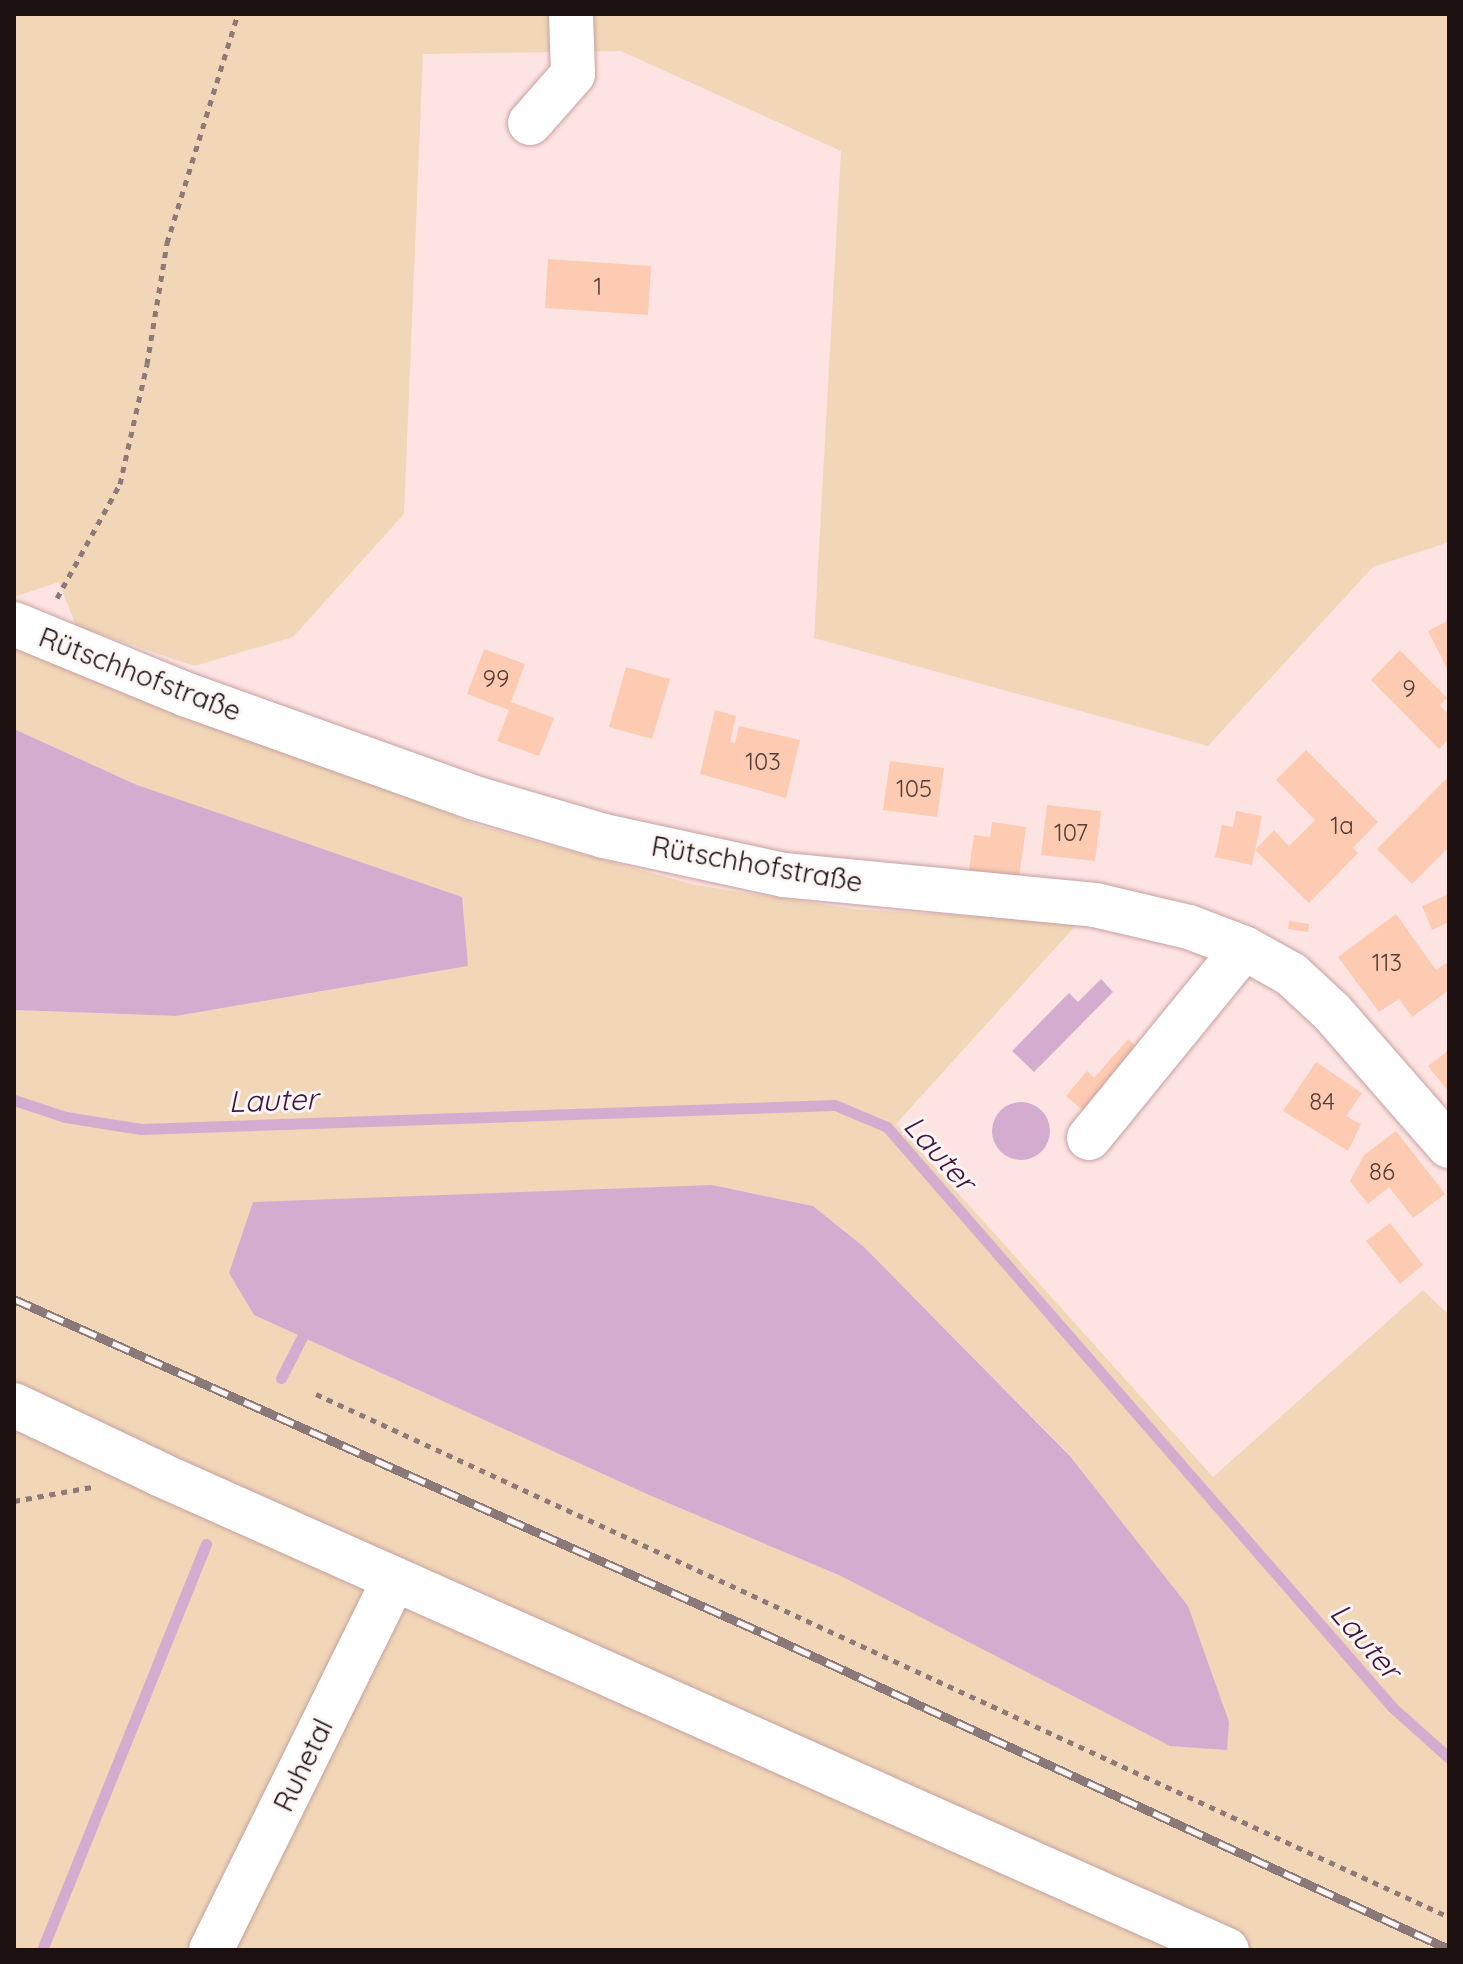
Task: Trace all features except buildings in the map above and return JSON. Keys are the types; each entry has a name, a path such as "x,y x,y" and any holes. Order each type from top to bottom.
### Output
{"street":[{"path":"530,123 573,74 571,14"},
{"name":"Rütschhofstraße","path":"26,629 187,695 475,798 604,836 784,875 1095,905 1189,927 1244,948 1291,974 1332,1012 1449,1146"},
{"path":"1089,1138 1244,948"},
{"path":"14,1405 159,1474 1227,1950"},
{"name":"Ruhetal","path":"211,1950 394,1579"}],"path":[{"path":"26,629 120,484 147,364 167,243 238,14"},
{"path":"316,1394 1449,1917"},
{"path":"14,1501 101,1485"}],"shaded area":[{"path":"14,14 1449,14 1449,542 1373,567 1208,746 814,638 841,151 621,51 423,54 404,514 293,637 194,666 76,626 59,582 14,597"},
{"path":"14,636 474,824 695,885 854,909 1079,922 896,1124 1213,1477 1423,1290 1449,1315 1449,1950 14,1950 14,1010 176,1016 468,966 137,785 14,729","holes":["712,1185 813,1206 864,1247 1070,1455 841,1576 649,1495 254,1315 229,1272"]},
{"path":"14,729 137,785 462,897 468,966 176,1016 14,1010"},
{"path":"1101,979 1113,992 1034,1072 1012,1051 1069,993 1078,1002"},
{"path":"1021,1102 1042,1110 1050,1131 1042,1152 1021,1160 1000,1152 992,1131 1000,1110"},
{"path":"712,1185 813,1206 864,1247 1069,1455 1188,1606 1229,1722 1227,1750 1170,1746 841,1576 649,1495 254,1315 229,1273 253,1202"}],"waterway":[{"name":"Lauter","path":"14,1100 65,1117 141,1129 835,1105 887,1127 1392,1707 1449,1758"},
{"path":"281,1378 302,1337"},
{"path":"42,1950 206,1544"}],"railway":[{"path":"14,1299 761,1632 1449,1949"}]}
